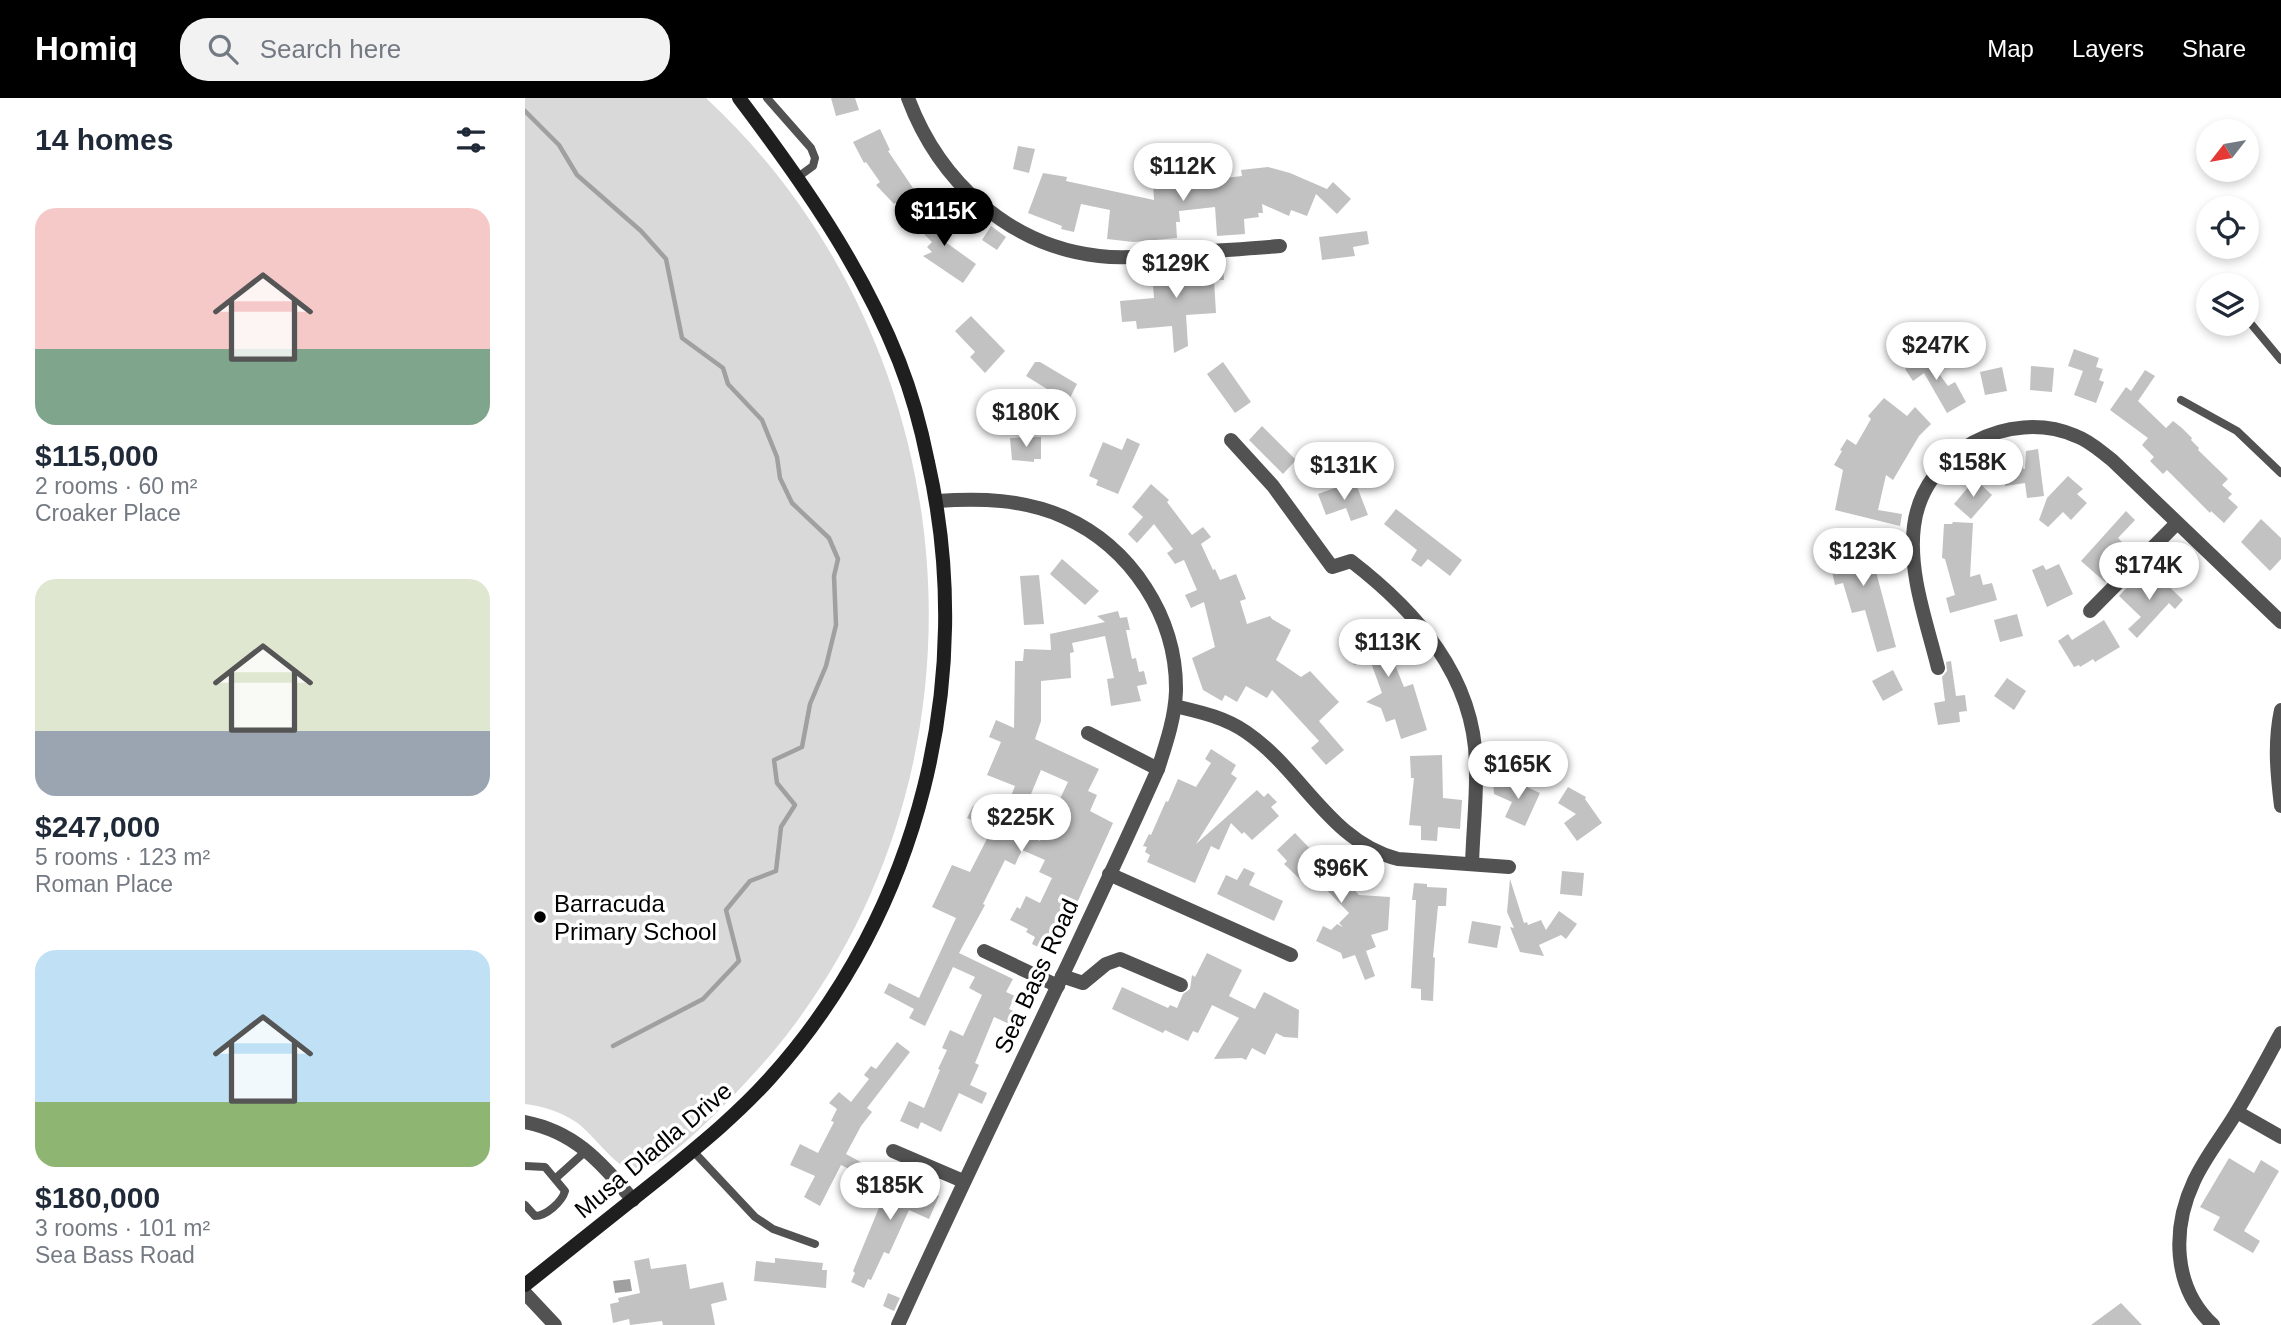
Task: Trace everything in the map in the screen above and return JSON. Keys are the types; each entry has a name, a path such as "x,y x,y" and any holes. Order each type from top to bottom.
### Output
{"street":[{"name":"Musa Dladla Drive","path":"734,98 751,113"},
{"name":"Musa Dladla Drive","path":"525,1284 721,1128 772,1077 818,1017 865,943 905,854 921,805 942,698 947,635 946,585 937,501 917,410 890,337 856,272 798,177 739,98"},
{"path":"908,98 916,121 951,175 994,216 1033,238 1085,254 1125,258 1280,246"},
{"path":"1938,667 1915,572 1914,526 1918,507 1940,469 1963,447 1993,433 2015,428 2055,429 2076,435 2093,445 2112,460 2281,622"},
{"path":"1231,440 1273,486 1332,567 1351,561 1375,580 1410,613 1443,656 1464,701 1474,741 1476,761 1472,864"},
{"name":"Sea Bass Road","path":"898,1325 963,1181 1060,981 1158,769 1175,706 1176,689 1173,656 1163,620 1141,579 1103,540 1062,516 1033,507 1006,501 937,501"},
{"path":"2090,611 2177,523"},
{"path":"1175,706 1223,719 1248,733 1293,775 1330,818 1357,841 1380,854 1398,859 1509,867"},
{"path":"2281,710 2276,730 2276,752 2281,806"},
{"path":"1088,733 1158,769"},
{"path":"1109,874 1291,955"},
{"path":"984,951 1060,981 1083,984 1106,964 1120,959 1181,985"},
{"path":"2213,1325 2198,1308 2186,1286 2179,1262 2179,1234 2184,1204 2195,1179 2237,1112 2281,1033"},
{"path":"2237,1112 2281,1137"},
{"path":"525,1122 555,1129 587,1150 633,1200"},
{"path":"893,1151 963,1181"},
{"path":"525,1293 555,1325"}],"lane":[{"path":"767,98 811,148 813,166 798,177"},
{"path":"2259,333 2281,360"},
{"path":"2181,400 2237,431 2281,472"},
{"path":"556,1178 587,1150"},
{"path":"693,1151 755,1217 773,1229 815,1244"},
{"path":"525,1166 545,1167 565,1191 562,1199 538,1217 525,1205"}],"shaded area":[{"path":"525,98 706,98 795,198 862,312 906,435 927,563 925,692 898,820 848,941 772,1053 746,1082 670,1155 639,1171 631,1170 615,1160 570,1118 552,1110 525,1104"},
{"path":"630,1279 632,1291 615,1293 613,1281"}],"building":[{"path":"831,98 855,98 859,110 836,116"},
{"path":"880,129 890,150 888,151 915,191 894,204 876,185 880,182 866,162 864,163 853,142"},
{"path":"1018,146 1035,149 1029,173 1013,169"},
{"path":"1268,167 1327,189 1333,182 1351,199 1337,214 1316,194 1307,216 1291,210 1289,216 1262,204 1263,213 1258,213 1259,217 1244,219 1245,234 1217,236 1215,207 1179,211 1180,222 1176,222 1177,238 1133,242 1107,239 1110,210 1081,204 1074,232 1061,229 1062,226 1028,213 1043,173 1067,177 1066,181 1154,200 1153,183 1176,181 1177,188 1210,185 1209,180 1242,176 1241,170"},
{"path":"929,209 953,232 944,241 976,264 963,283 923,256 932,252 927,247 932,242 914,224"},
{"path":"991,226 1006,237 997,250 982,240"},
{"path":"1367,231 1369,244 1353,247 1355,256 1322,260 1319,237"},
{"path":"1223,264 1224,280 1214,280 1216,313 1186,315 1188,346 1174,353 1172,326 1137,329 1136,321 1122,322 1120,301 1154,298 1152,271"},
{"path":"971,316 1005,351 985,373 970,357 975,352 955,331"},
{"path":"1920,348 1948,386 1955,382 1966,402 1947,413 1924,373 1913,381 1905,369 1917,359 1913,352"},
{"path":"2074,349 2099,358 2096,367 2103,369 2099,380 2104,382 2096,403 2074,395 2083,371 2068,366"},
{"path":"1035,362 1040,362 1077,384 1068,402 1026,376"},
{"path":"1223,362 1251,402 1235,413 1207,374"},
{"path":"2031,366 2054,368 2052,392 2030,390"},
{"path":"2002,367 2007,391 1985,395 1980,372"},
{"path":"2145,370 2155,376 2138,401 2166,428 2173,421 2182,428 2192,438 2198,450 2228,479 2222,485 2232,494 2228,498 2238,507 2224,523 2211,511 2210,513 2167,470 2163,474 2150,461 2154,457 2142,445 2148,438 2110,410 2126,387 2131,391"},
{"path":"1884,398 1907,416 1915,407 1931,424 1919,436 1893,480 1886,475 1878,510 1902,514 1900,526 1835,510 1843,470 1834,465 1842,451 1840,450 1847,439 1856,445 1871,419 1868,416"},
{"path":"1262,426 1296,460 1283,474 1249,440"},
{"path":"1041,437 1041,459 1034,459 1034,462 1012,460 1010,438"},
{"path":"1127,438 1140,444 1118,494 1096,485 1098,480 1089,476 1103,442 1122,450"},
{"path":"2038,449 2044,496 2027,498 2025,483 2005,486 2001,457 2020,455 2025,469 2026,451"},
{"path":"2068,476 2083,489 2077,494 2087,503 2071,520 2063,512 2048,527 2039,520 2047,498"},
{"path":"1975,479 1992,495 1971,519 1954,504"},
{"path":"1151,484 1169,500 1167,502 1192,535 1203,527 1211,537 1201,544 1220,580 1236,574 1246,599 1240,601 1247,624 1270,616 1291,630 1276,660 1301,677 1310,671 1339,702 1319,721 1344,750 1326,765 1311,748 1319,741 1272,690 1267,698 1246,686 1237,702 1225,695 1222,701 1203,690 1192,658 1215,647 1204,602 1191,608 1185,595 1197,590 1184,560 1175,564 1167,553 1173,549 1154,524 1137,543 1128,534 1143,517 1132,507"},
{"path":"1356,484 1368,515 1351,521 1346,508 1326,515 1318,494 1340,486 1341,490"},
{"path":"1396,509 1462,560 1450,576 1428,559 1421,567 1411,560 1417,550 1384,524"},
{"path":"2126,511 2135,520 2118,538 2126,546 2111,562 2118,569 2105,582 2081,561"},
{"path":"2261,519 2281,538 2281,559 2270,571 2241,542"},
{"path":"1973,523 1970,577 1980,574 1983,585 1992,583 1997,600 1950,613 1946,598 1955,595 1945,559 1942,558 1944,524"},
{"path":"1867,538 1896,647 1877,652 1865,610 1852,613 1843,583 1835,585 1827,550"},
{"path":"1062,559 1099,591 1085,605 1050,574"},
{"path":"2059,564 2073,594 2047,607 2032,570 2043,565 2046,570"},
{"path":"1039,575 1044,624 1024,625 1020,576"},
{"path":"2158,576 2183,600 2175,609 2169,603 2137,638 2128,629 2141,617 2119,596 2132,582 2136,582 2144,590"},
{"path":"1118,611 1120,618 1127,617 1130,630 1126,630 1132,659 1136,658 1139,672 1144,671 1147,684 1137,686 1141,701 1111,706 1107,679 1114,678 1105,636 1072,643 1074,652 1070,653 1071,678 1041,681 1041,721 1035,739 1099,769 1088,791 1097,795 1090,811 1113,823 1077,903 1050,953 1032,944 1035,937 1026,932 1028,929 1010,920 1017,907 1020,909 1026,896 1040,903 1052,878 1039,872 1045,860 1022,850 1015,865 1005,860 959,953 1013,979 1006,992 1015,996 1009,1009 1024,1016 1018,1028 994,1017 975,1063 979,1065 970,1085 987,1093 982,1104 959,1093 941,1132 921,1122 918,1129 900,1121 909,1101 924,1108 947,1050 942,1048 950,1030 963,1036 982,995 969,988 975,977 953,967 925,1026 909,1018 914,1009 884,993 889,983 919,998 956,918 932,907 952,865 970,872 992,829 967,818 973,806 978,808 983,799 1006,809 1015,786 987,775 1001,742 989,737 996,720 1014,728 1015,661 1023,661 1024,649 1051,650 1050,634 1105,622 1097,616","holes":["1041,770 1068,782 1040,841 1016,830"]},
{"path":"2017,614 2023,636 2000,642 1994,620"},
{"path":"2104,620 2120,647 2095,662 2093,659 2080,667 2074,667 2058,641 2068,634 2072,640"},
{"path":"1372,628 1375,638 1405,628 1410,643 1389,650 1404,687 1413,684 1427,730 1401,739 1395,719 1386,722 1381,708 1366,702 1382,693 1370,660 1354,665 1342,636"},
{"path":"1951,661 1956,696 1965,695 1967,711 1959,712 1960,722 1938,725 1934,703 1945,701 1942,677 1947,671 1946,662"},
{"path":"1893,670 1903,690 1883,701 1872,681"},
{"path":"2007,678 2026,691 2014,710 1994,696"},
{"path":"1211,749 1236,765 1231,774 1237,778 1196,844 1257,790 1264,797 1268,793 1277,802 1271,807 1279,816 1252,840 1231,823 1219,850 1211,846 1195,883 1147,862 1150,855 1145,852 1147,847 1143,846 1178,779 1196,787 1211,763 1205,759"},
{"path":"1442,755 1443,798 1462,800 1460,829 1438,827 1437,841 1421,840 1421,826 1409,825 1414,778 1411,778 1410,756"},
{"path":"1493,780 1517,790 1520,784 1540,793 1525,826 1505,817 1512,802 1494,794"},
{"path":"1568,787 1586,797 1602,823 1577,841 1564,823 1576,814 1558,803"},
{"path":"1295,833 1315,854 1318,851 1359,895 1390,897 1388,930 1371,935 1376,947 1366,951 1375,976 1365,980 1355,955 1343,959 1341,953 1316,941 1323,926 1331,930 1337,924 1343,927 1339,923 1349,913 1322,885 1318,889 1310,879 1305,884 1284,864 1287,861 1277,850"},
{"path":"1244,868 1255,873 1249,885 1283,901 1274,921 1217,894 1226,875 1237,880"},
{"path":"1562,871 1584,873 1582,896 1560,894"},
{"path":"1510,879 1524,923 1527,922 1528,925 1541,920 1546,930 1559,911 1577,924 1566,939 1561,935 1539,945 1544,956 1520,952 1507,912"},
{"path":"1414,883 1447,888 1446,906 1438,906 1433,957 1433,1001 1421,1000 1421,989 1411,988 1416,900 1412,900"},
{"path":"1472,921 1501,926 1497,948 1468,943"},
{"path":"1207,953 1242,970 1229,996 1255,1009 1264,992 1299,1010 1298,1038 1284,1037 1276,1033 1265,1055 1252,1048 1246,1060 1214,1059 1239,1018 1212,1005 1198,1033 1193,1031 1188,1041 1165,1030 1163,1033 1112,1009 1122,987 1168,1008 1170,1005 1177,1008 1183,994 1190,989 1192,975 1195,977"},
{"path":"897,1042 910,1052 867,1108 872,1112 846,1154 868,1166 863,1176 841,1165 820,1206 804,1197 815,1176 790,1165 800,1144 818,1153 834,1122 831,1121 837,1109 829,1103 839,1092 851,1102 869,1079 864,1075 871,1066 876,1069"},
{"path":"2229,1158 2254,1173 2261,1160 2279,1171 2244,1231 2260,1241 2253,1253 2213,1230 2220,1217 2200,1207"},
{"path":"888,1176 939,1196 929,1219 909,1210 889,1254 884,1252 871,1280 868,1279 864,1288 851,1282 855,1273 853,1271 883,1198 865,1189 870,1177 884,1184"},
{"path":"649,1258 651,1269 686,1264 690,1289 723,1282 727,1300 711,1304 715,1325 663,1325 662,1321 630,1325 629,1319 613,1323 610,1304 619,1302 618,1298 640,1293 634,1261"},
{"path":"775,1258 823,1263 822,1270 827,1270 826,1288 754,1281 756,1261 775,1263"},
{"path":"888,1293 900,1298 894,1311 883,1306"},
{"path":"2121,1303 2142,1325 2091,1325"}],"waterway":[{"path":"525,111 559,145 577,175 641,231 666,259 682,338 723,368 728,384 762,420 777,457 780,478 792,503 829,538 838,559 834,576 836,625 826,666 810,704 802,747 774,760 777,783 795,805 781,827 776,871 750,881 726,910 739,961 703,999 613,1046"}],"place":[{"name":"Barracuda Primary School","path":"540,917"}]}
